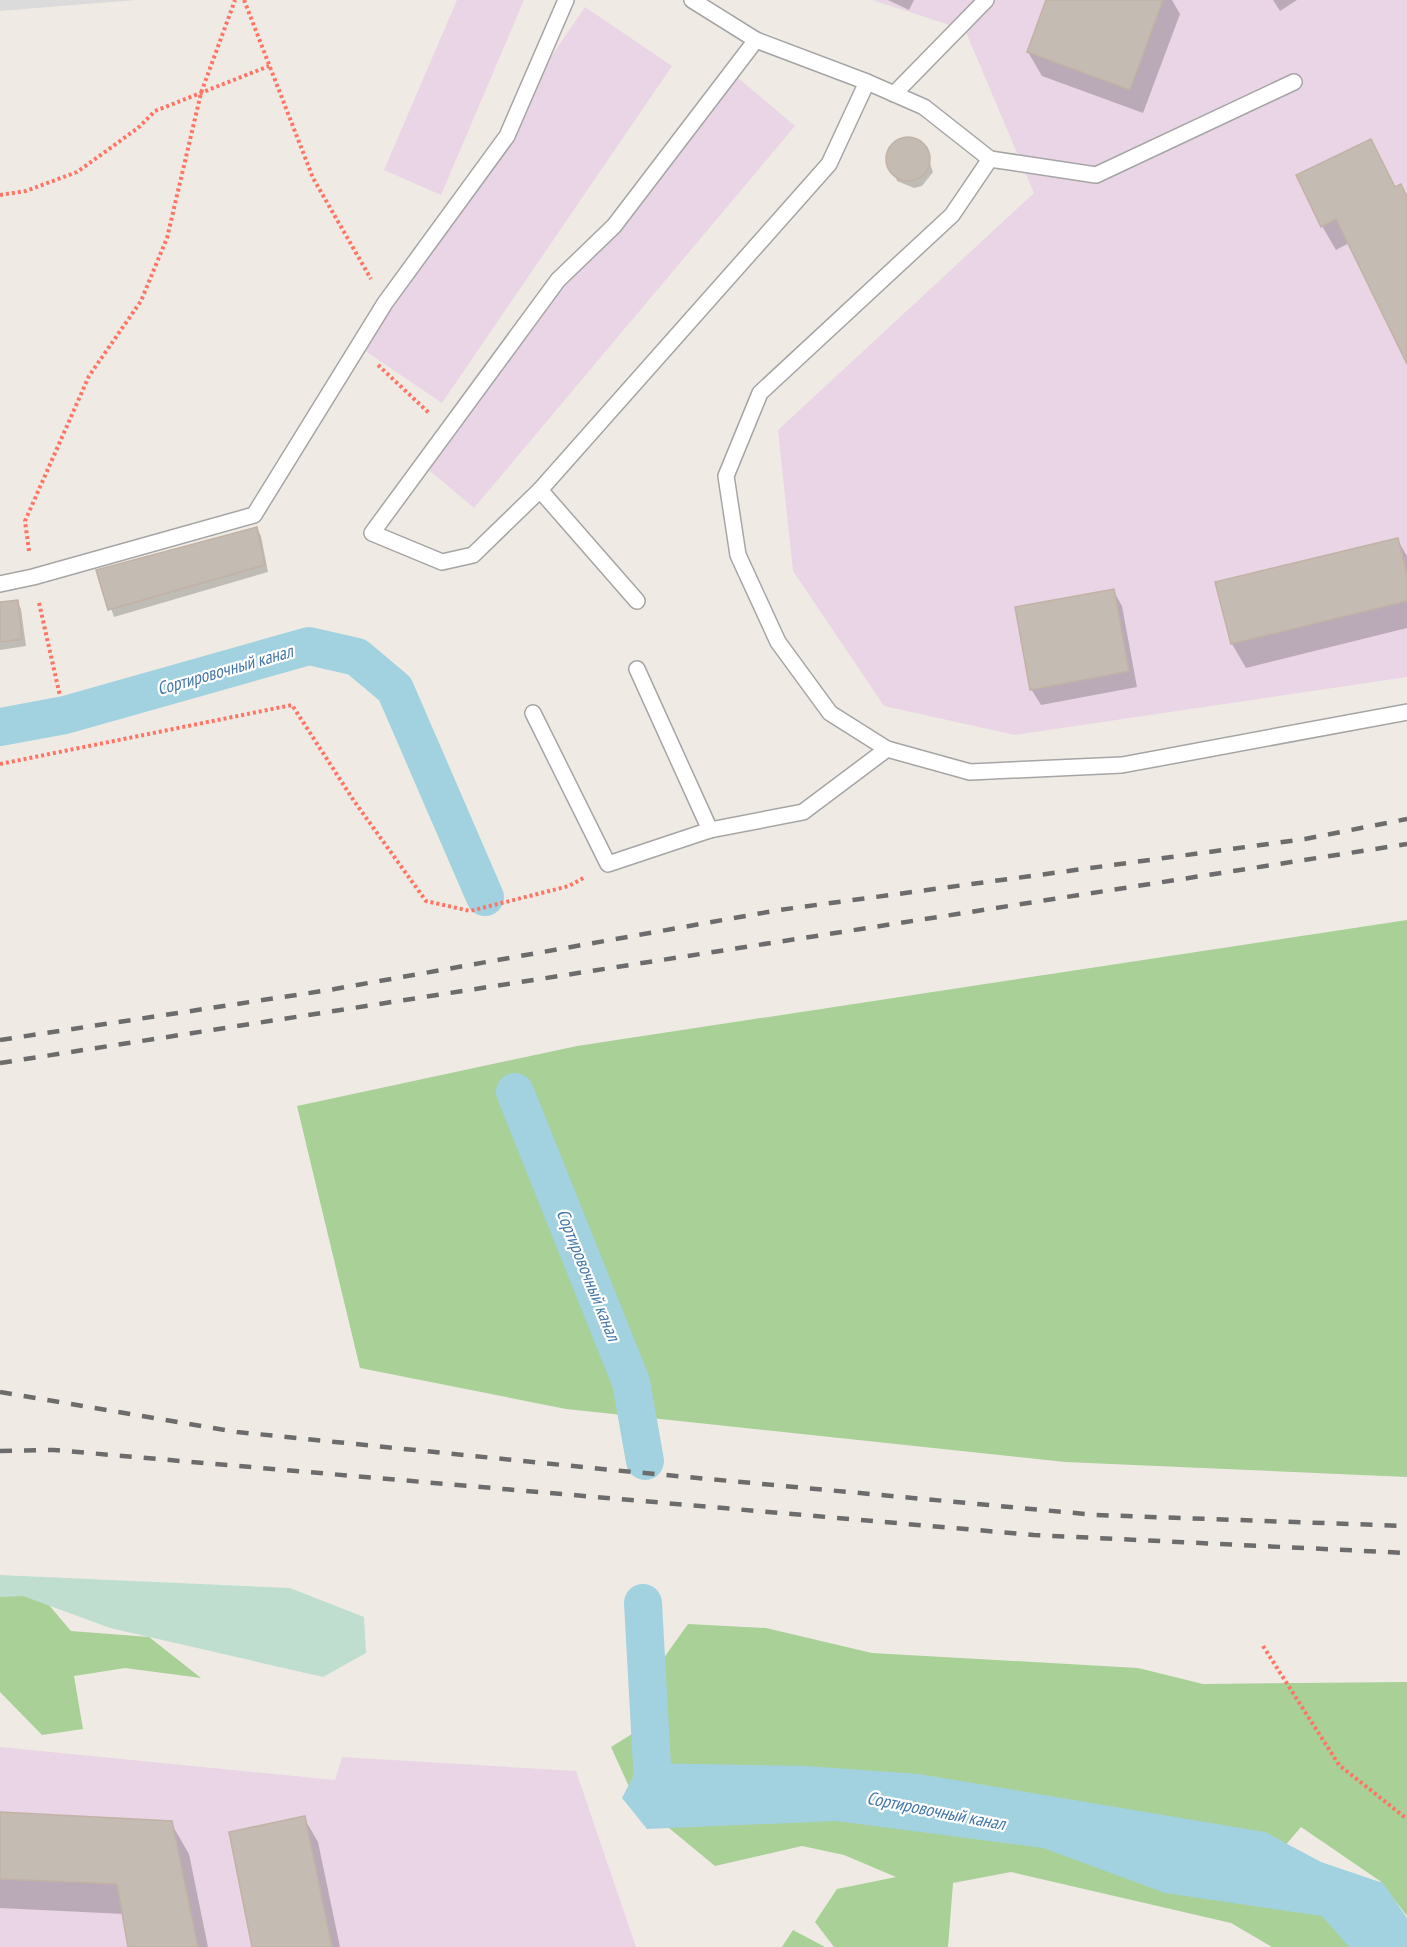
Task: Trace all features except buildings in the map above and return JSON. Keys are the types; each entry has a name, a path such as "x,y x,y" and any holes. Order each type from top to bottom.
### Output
{"lane":[{"path":"0,584 33,577 254,515 386,303 507,136 567,0"},
{"path":"692,0 756,40 867,82 924,107 990,159 1096,175 1293,82"},
{"path":"894,94 986,0"},
{"path":"756,40 614,226 558,280 372,532 442,562 473,555 540,490 829,164 867,82"},
{"path":"990,159 952,215 760,393 726,476 738,555 778,642 830,713 887,749 970,772 1122,765 1407,712"},
{"path":"540,490 637,602"},
{"path":"637,669 710,830"},
{"path":"533,713 608,864 710,830 803,812 887,749"}],"path":[{"path":"60,696 33,577 25,521 89,376 141,301 167,238 201,93 235,0"},
{"path":"244,0 313,178 386,303"},
{"path":"0,195 26,190 77,172 138,128 155,111 269,66"},
{"path":"358,346 447,430"},
{"path":"0,764 292,705 354,801 426,901 470,911 569,886 608,864"},
{"path":"1263,1646 1339,1765 1407,1819"}],"shaded area":[{"path":"0,0 136,0 0,11"},
{"path":"457,0 524,0 441,195 384,170"},
{"path":"872,0 1407,0 1407,677 1015,735 884,706 793,571 778,430 1034,193 965,30"},
{"path":"585,7 672,66 442,403 355,344"},
{"path":"737,77 795,126 474,508 416,459"},
{"path":"0,1747 335,1780 342,1757 576,1771 636,1947 0,1947"}],"green space":[{"path":"1407,920 1407,1477 1065,1462 566,1409 360,1368 297,1106 577,1046"},
{"path":"0,1575 290,1588 364,1617 366,1653 323,1677 110,1628 23,1596 0,1597"},
{"path":"25,1577 71,1631 149,1637 201,1678 125,1668 74,1676 83,1729 42,1735 0,1692 0,1580"},
{"path":"688,1624 766,1628 872,1653 1138,1668 1203,1684 1407,1682 1407,1916 1380,1881 1301,1827 1277,1855 1377,1947 1272,1947 1231,1923 1011,1872 953,1883 948,1947 834,1947 815,1922 837,1889 896,1877 844,1855 802,1846 715,1866 635,1800 611,1747 648,1724 647,1693 663,1659"},
{"path":"793,1930 825,1947 782,1947"}],"water":[{"path":"640,1763 806,1766 919,1774 1265,1832 1321,1862 1383,1883 1407,1918 1407,1947 1349,1947 1322,1916 1165,1893 1043,1848 836,1821 647,1829 622,1798"}],"waterway":[{"name":"Сортировочный канал","path":"0,727 65,715 309,646 357,657 395,689 485,897"},
{"name":"Сортировочный канал","path":"515,1092 631,1382 645,1461"},
{"name":"Сортировочный канал","path":"643,1603 654,1802 667,1801"}],"railway":[{"path":"0,1040 329,990 779,910 1305,839 1407,819"},
{"path":"0,1063 1407,844"},
{"path":"0,1392 237,1432 612,1470 1096,1515 1407,1526"},
{"path":"0,1451 54,1450 1034,1535 1407,1553"}]}
